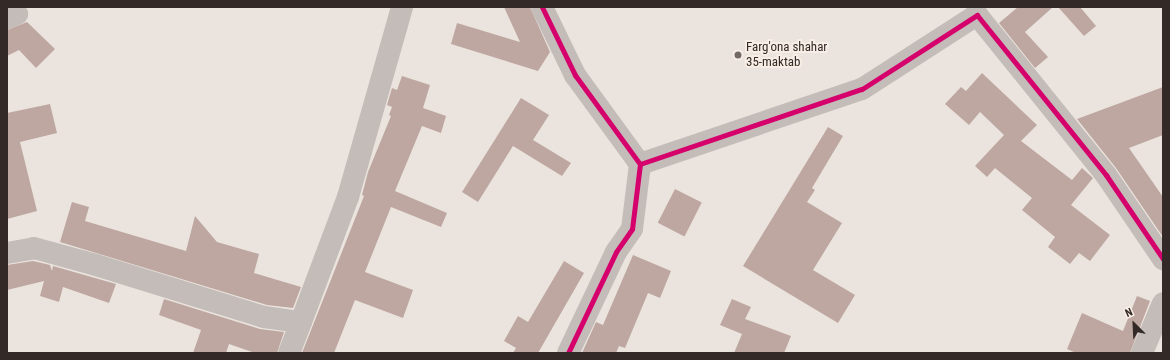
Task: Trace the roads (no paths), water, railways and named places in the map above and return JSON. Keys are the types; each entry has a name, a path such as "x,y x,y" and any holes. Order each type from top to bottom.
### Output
{"street":[{"path":"289,353 348,197 402,7"},
{"path":"542,7 575,75 640,164 632,229 616,252 568,353"},
{"path":"640,164 862,89 977,10 1106,175 1163,259"},
{"path":"7,254 34,248 96,265 264,317 301,322"},
{"path":"1142,353 1163,303"}],"place":[{"name":"Farg'ona shahar 35-maktab","path":"738,55"}]}
